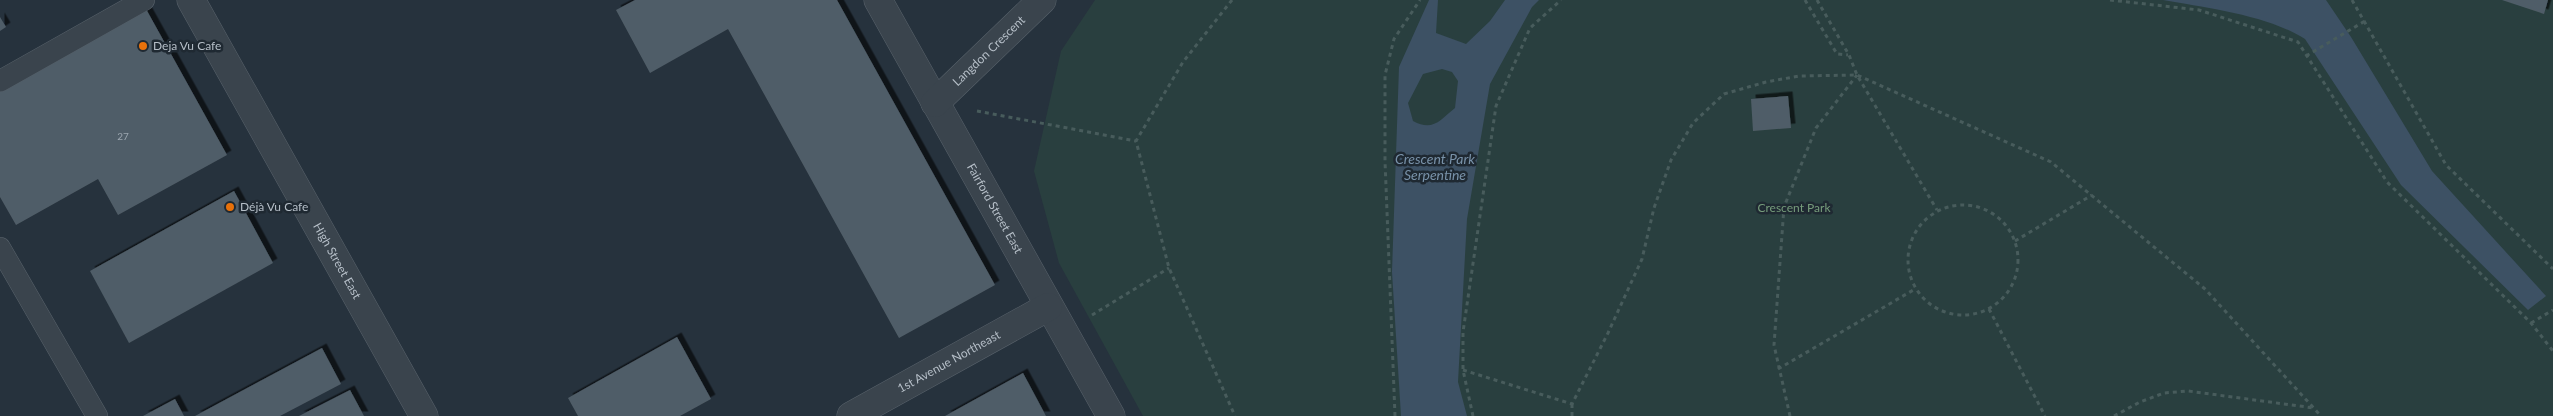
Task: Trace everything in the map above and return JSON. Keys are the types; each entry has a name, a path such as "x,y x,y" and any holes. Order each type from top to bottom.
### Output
{"street":[{"name":"High Street East","path":"191,0 424,416"},
{"name":"Fairford Street East","path":"878,0 1111,416"},
{"name":"Langdon Crescent","path":"935,103 1042,0"},
{"name":"1st Avenue Northeast","path":"851,416 1048,306"}],"lane":[{"path":"0,80 144,0"},
{"path":"0,248 97,416"}],"path":[{"path":"1232,0 1184,62 1136,141 1169,268 1235,416"},
{"path":"1395,416 1386,161 1385,75 1394,39 1420,0"},
{"path":"1473,416 1463,370 1463,332 1496,106 1530,28 1561,0"},
{"path":"1805,0 1837,54 1849,55"},
{"path":"1818,0 1849,55 1857,75 1937,210"},
{"path":"2110,0 2199,10 2298,42 2386,182 2531,323 2553,350"},
{"path":"2352,0 2446,165 2553,268"},
{"path":"2306,56 2365,21"},
{"path":"1790,416 1777,369 1774,345 1784,207 1816,128 1857,75"},
{"path":"1572,416 1572,404 1608,333 1642,259 1654,208 1671,160 1693,123 1724,94 1766,82 1799,76 1857,75 2051,162 2205,289 2321,416"},
{"path":"935,103 1136,141"},
{"path":"2015,241 2092,196"},
{"path":"1956,204 1975,205 1992,212 2006,225 2015,241 2018,256 2017,272 2012,287 2002,300 1989,309 1973,315 1956,315 1940,311 1926,302 1915,289 1908,272 1908,253 1912,235 1924,220 1937,210 1956,204"},
{"path":"1064,332 1169,268"},
{"path":"1777,369 1915,289"},
{"path":"1989,309 2045,416"},
{"path":"2531,323 2553,310"},
{"path":"1463,370 1572,404"},
{"path":"2114,416 2140,402 2164,393 2188,391 2314,408"}],"green space":[{"name":"Crescent Park","path":"1095,0 2553,0 2553,416 1143,416 1059,263 1034,171 1061,51"}],"water":[{"name":"Crescent Park Serpentine","path":"1429,0 1438,0 1436,33 1466,44 1490,21 1505,0 1539,0 1532,7 1490,84 1467,219 1458,382 1467,416 1401,416 1392,272 1399,67","holes":["1442,69 1452,72 1458,81 1455,108 1431,125 1413,121 1408,103 1423,74"]},
{"path":"2163,0 2326,0 2351,37 2432,171 2546,296 2528,310 2401,185 2305,39 2290,31 2255,18"}],"building":[{"path":"635,0 837,0 995,285 899,338 728,29 650,73 616,10"},
{"path":"2502,0 2548,0 2544,14"},
{"path":"146,9 227,155 118,215 98,179 16,225 0,197 0,91"},
{"path":"0,17 6,27 0,31"},
{"path":"1788,96 1791,128 1753,131 1751,99"},
{"path":"234,191 273,263 129,343 90,271"},
{"path":"677,337 711,399 680,416 578,416 568,398"},
{"path":"322,348 341,384 280,416 195,416"},
{"path":"1023,373 1046,416 945,416"},
{"path":"350,390 364,416 299,416"},
{"path":"175,399 184,416 143,416"}],"place":[{"name":"Deja Vu Cafe","path":"143,46"},
{"name":"Déjà Vu Cafe","path":"230,207"}]}
